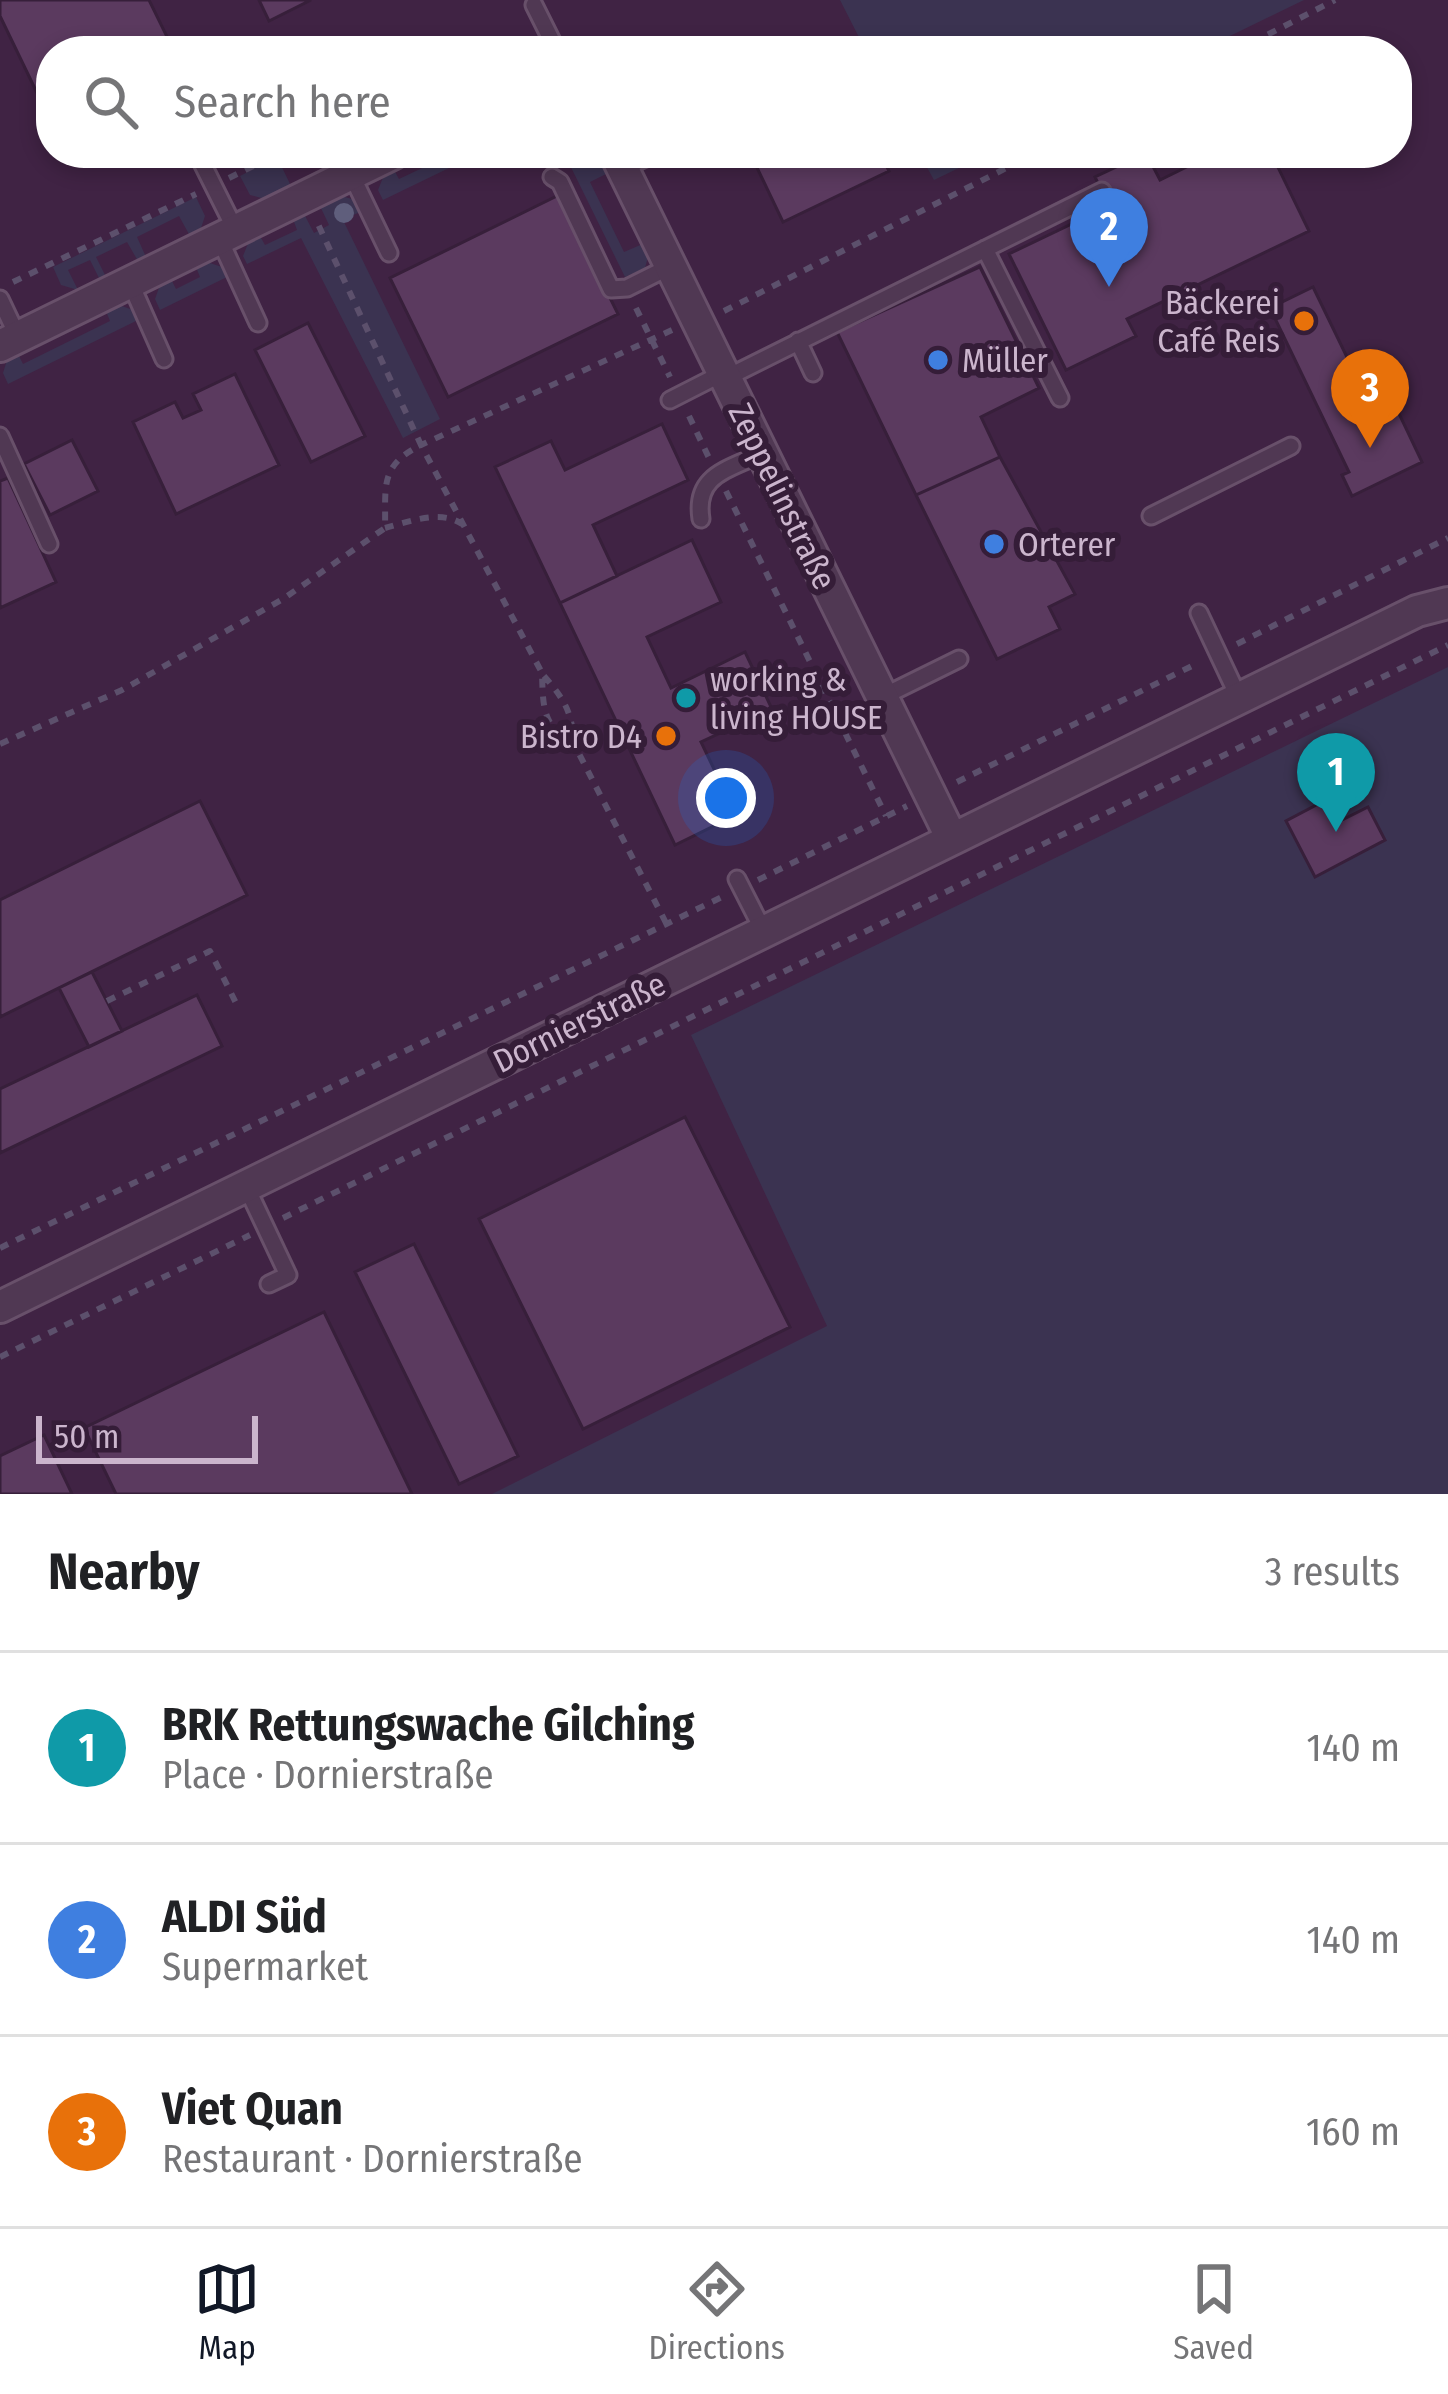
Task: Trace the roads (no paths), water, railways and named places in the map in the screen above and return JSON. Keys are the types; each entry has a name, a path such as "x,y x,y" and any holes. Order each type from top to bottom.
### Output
{"street":[{"path":"9,341 363,168"},
{"name":"Zeppelinstraße","path":"623,168 952,839"},
{"name":"Dornierstraße","path":"1417,611 1448,586"},
{"name":"Dornierstraße","path":"0,1307 1417,611 1448,603"}],"lane":[{"path":"534,5 550,36"},
{"path":"204,168 258,323"},
{"path":"351,174 389,253"},
{"path":"552,177 560,182 611,290 627,288 671,266"},
{"path":"670,400 1102,190"},
{"path":"985,249 1060,398"},
{"path":"130,282 164,359"},
{"path":"0,298 9,341"},
{"path":"797,341 813,373"},
{"path":"0,436 49,544"},
{"path":"1151,516 1291,446"},
{"path":"701,519 698,501 707,482 763,453"},
{"path":"1198,613 1239,698"},
{"path":"882,698 959,659"},
{"path":"737,879 764,932"},
{"path":"246,1186 288,1275 269,1284"}],"place":[{"name":"ALDI Süd","path":"1109,287"},
{"name":"Bäckerei Café Reis","path":"1304,321"},
{"name":"Müller","path":"938,360"},
{"name":"Viet Quan","path":"1370,448"},
{"name":"Orterer","path":"994,544"},
{"name":"working & living HOUSE","path":"686,698"},
{"name":"Bistro D4","path":"666,736"},
{"name":"BRK Rettungswache Gilching","path":"1336,832"}]}
